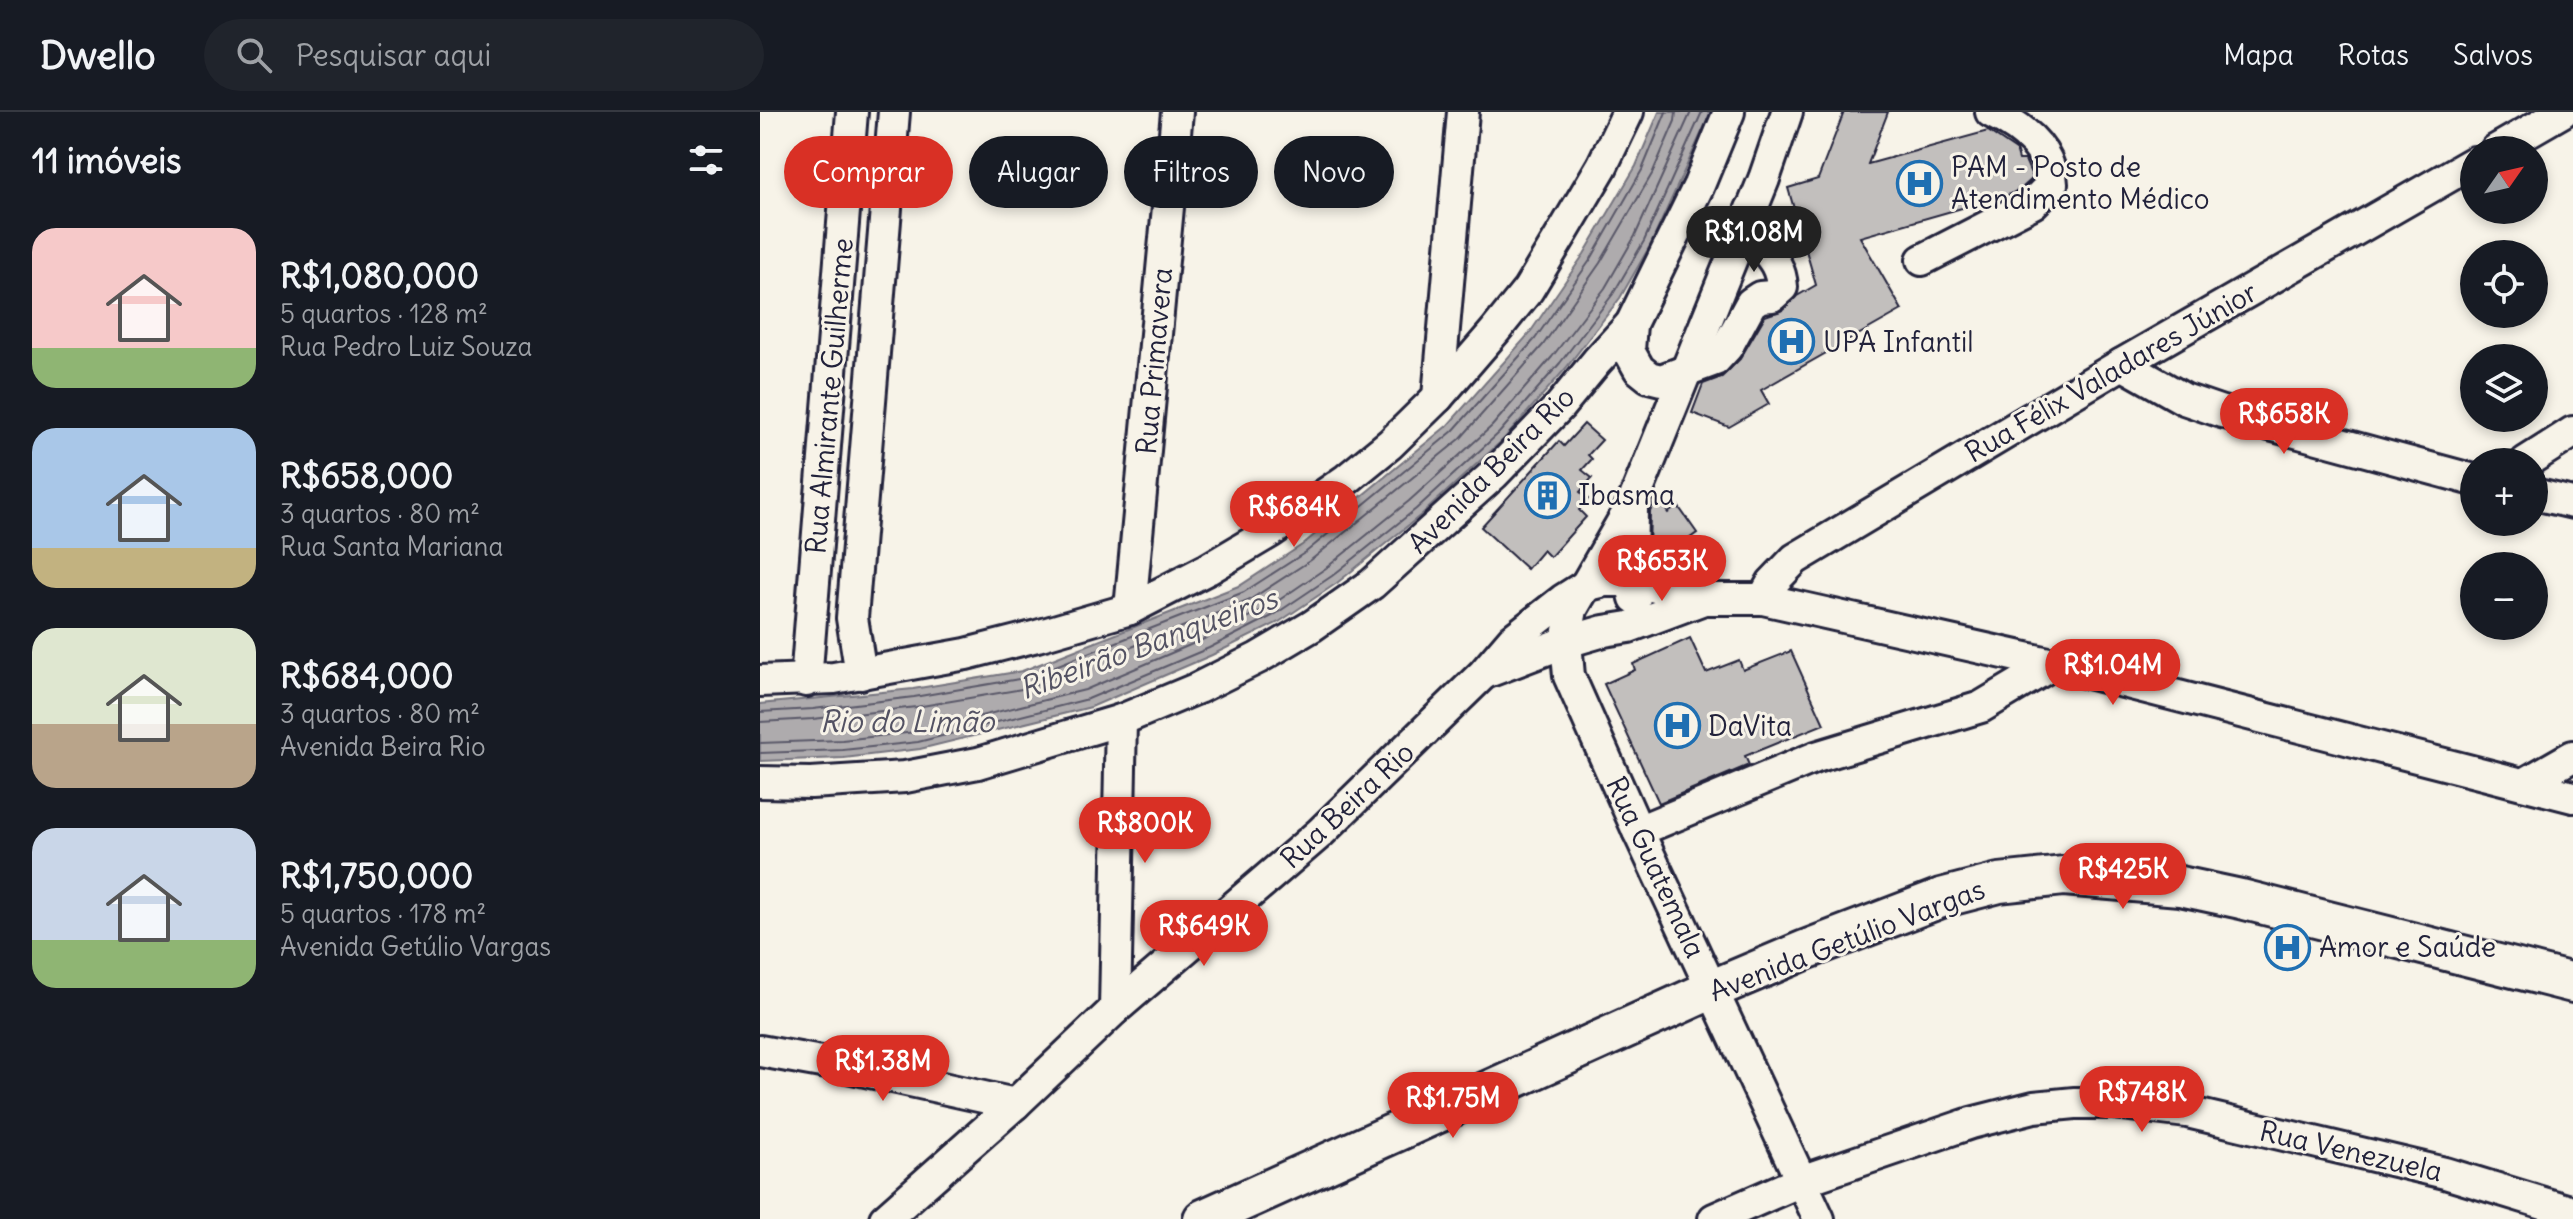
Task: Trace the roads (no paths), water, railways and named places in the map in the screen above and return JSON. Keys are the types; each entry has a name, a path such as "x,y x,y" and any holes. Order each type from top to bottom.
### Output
{"main road":[{"name":"Avenida Getúlio Vargas","path":"1203,1219 1805,950 1941,898 1999,883 2064,876 2180,886 2573,983"}],"street":[{"name":"Rua Almirante Guilherme","path":"806,681 852,112"},
{"name":"Rua Almirante Guilherme","path":"861,674 852,618 894,112"},
{"name":"Rua Primavera","path":"1130,609 1177,112"},
{"path":"1438,397 1463,112"},
{"path":"760,681 806,681 861,674 966,654 1130,609 1208,569 1272,531 1347,479 1390,444 1438,397 1528,290 1602,166 1628,112"},
{"name":"Avenida Beira Rio","path":"760,782 811,783 905,777 978,763 1121,720 1198,688 1312,626 1372,584 1494,474 1560,406 1631,324 1699,185 1729,112"},
{"name":"Rua Beira Rio","path":"1566,642 1572,609 1632,505 1669,417 1787,112"},
{"path":"1922,260 2033,203 2052,184 2052,169 2044,154 2023,130 1991,112"},
{"path":"2520,136 2562,112"},
{"name":"Rua Félix Valadares Júnior","path":"1763,599 1772,583 1795,559 2122,364 2460,170"},
{"path":"1631,324 1629,351 1639,369 1649,377 1661,380 1715,360 1727,347 1751,303 1760,297 1772,296 1782,287 1781,271 1751,235 1746,222 1751,209"},
{"path":"1597,361 1615,361 1636,373 1652,390 1669,417"},
{"path":"2122,364 2184,399 2222,412 2460,476"},
{"path":"2548,448 2573,432"},
{"path":"2548,497 2573,503"},
{"name":"Rua Beira Rio","path":"1483,674 1566,642 1617,629 1635,605 1631,581 1632,505"},
{"name":"Rua Beira Rio","path":"885,1219 1015,1104 1115,1009 1320,833 1483,674 1497,655 1523,630 1585,586 1605,581 1631,581"},
{"path":"1631,581 1704,599 1763,599 2053,664 2573,797"},
{"path":"1585,586 1589,605 1617,629 1704,599"},
{"name":"Rua Guatemala","path":"1566,642 1569,676 1819,1219"},
{"path":"1638,831 1816,757 1981,707 2053,664"},
{"path":"1115,1009 1121,720"},
{"path":"2524,784 2573,756"},
{"path":"760,1051 1015,1104"},
{"name":"Rua Venezuela","path":"1714,1219 1801,1181 1971,1123 2034,1107 2075,1103 2113,1103 2187,1112 2415,1165 2573,1212"}],"water":[{"name":"Rio do Limão","path":"1659,112 1711,112 1651,244 1620,298 1566,368 1505,438 1421,515 1337,583 1279,622 1212,655 1091,707 920,749 844,758 760,761 760,704 913,689 1022,671 1241,585 1302,545 1448,425 1529,334 1584,254 1636,166"}],"place":[{"name":"PAM - Posto de Atendimento Médico","path":"1920,183"},
{"name":"UPA Infantil","path":"1792,342"},
{"name":"Ibasma","path":"1547,495"},
{"name":"DaVita","path":"1677,726"},
{"name":"Amor e Saúde","path":"2288,947"}],"water label":[{"name":"Ribeirão Banqueiros","path":"1148,643"}]}
